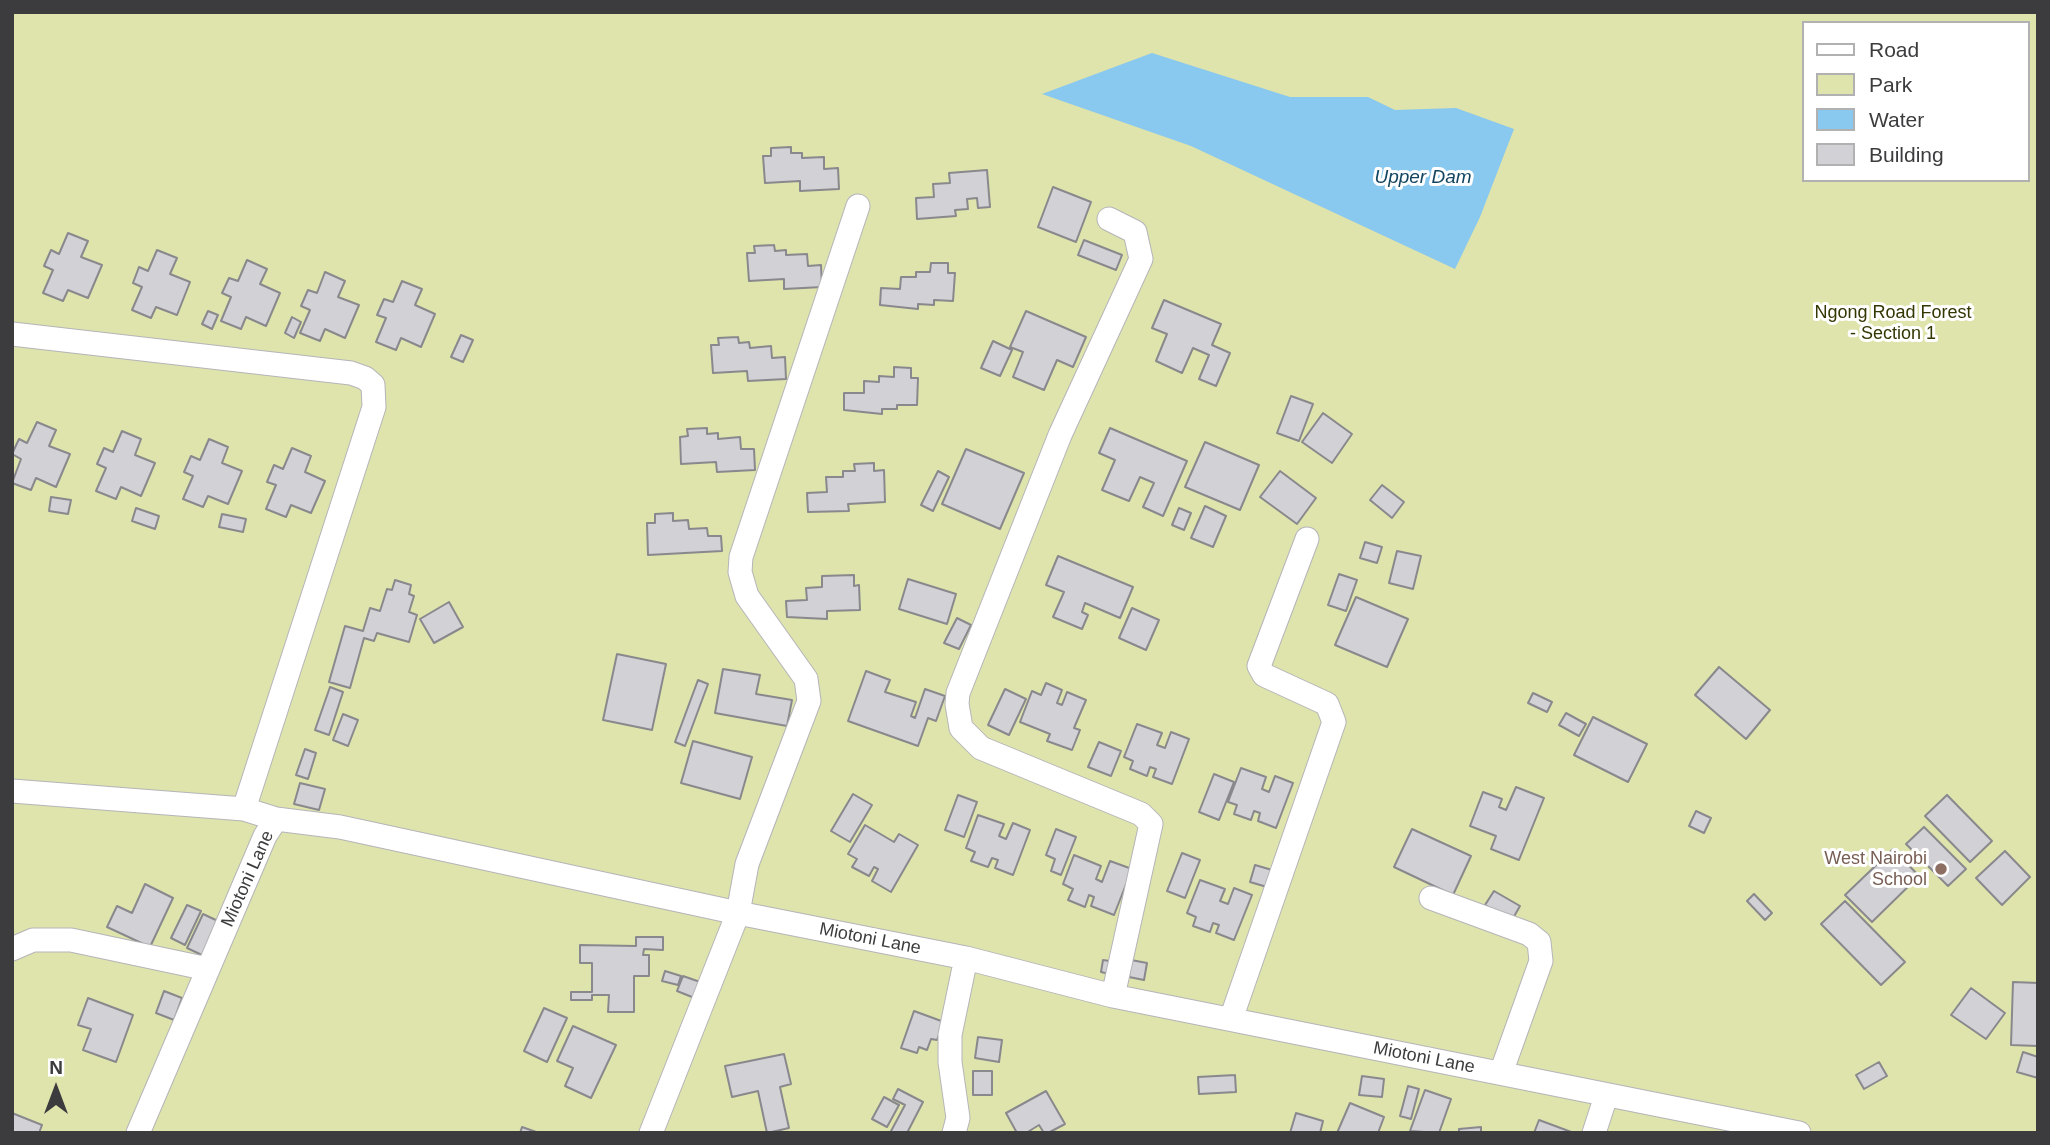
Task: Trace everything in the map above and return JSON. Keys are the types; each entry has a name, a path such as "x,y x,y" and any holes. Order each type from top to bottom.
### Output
{"street":[{"path":"652,1133 738,913 747,864 810,693 806,679 747,596 740,572 741,557 858,206"},
{"path":"1109,219 1135,232 1141,258 1060,435 958,693 957,704 961,728 981,748 1141,814 1152,824 1113,996"},
{"path":"12,334 351,373 373,384 374,407 244,809"},
{"path":"1231,1019 1334,722 1327,704 1264,675 1259,666 1307,539"},
{"path":"12,791 244,809 276,819"},
{"name":"Miotoni Lane","path":"138,1133 265,836 276,819 340,827 738,913 966,958 1113,996 1799,1133"},
{"path":"1431,898 1529,934 1539,942 1541,961 1501,1073"},
{"path":"12,949 33,940 71,940 208,969"},
{"path":"954,1133 958,1118 950,1062 950,1035 966,958"},
{"path":"1594,1133 1606,1096"}],"green space":[{"name":"Ngong Road Forest - Section 1","path":"12,12 2038,12 2038,1133 12,1133"}],"water":[{"name":"Upper Dam","path":"1152,53 1290,97 1368,97 1395,110 1456,108 1514,129 1480,217 1455,269 1191,146 1042,94"}],"building":[{"path":"791,147 791,153 802,153 802,158 824,157 824,169 838,168 839,189 800,191 800,181 765,183 763,156 771,156 771,148"},
{"path":"987,170 990,207 978,208 977,198 967,199 968,209 955,210 956,216 917,219 916,198 934,197 933,184 950,183 949,173"},
{"path":"1053,187 1091,202 1076,242 1038,227"},
{"path":"68,233 88,241 81,257 102,265 88,298 68,290 63,301 43,293 53,270 44,266 51,250 59,254"},
{"path":"1084,240 1122,255 1116,270 1078,255"},
{"path":"774,245 775,251 786,250 786,255 807,254 808,266 821,265 822,287 784,289 784,279 749,281 747,253 755,253 754,246"},
{"path":"157,250 177,258 170,274 190,282 177,315 156,307 151,318 132,310 142,287 133,283 139,267 148,271"},
{"path":"247,260 267,269 260,284 280,293 266,326 246,317 241,329 221,321 231,297 222,293 229,278 238,281"},
{"path":"931,263 948,263 948,273 955,273 953,301 934,300 934,305 918,304 918,309 880,305 881,288 900,289 901,277 916,277 916,272 930,272"},
{"path":"325,272 345,281 338,297 359,305 345,338 325,329 320,341 300,333 310,310 301,306 308,290 317,293"},
{"path":"402,281 422,289 415,305 435,314 421,347 401,338 396,350 376,342 386,318 377,315 384,299 393,302"},
{"path":"1164,300 1221,324 1212,345 1230,353 1216,386 1199,379 1209,355 1193,348 1182,373 1156,361 1167,334 1152,328"},
{"path":"208,311 218,315 212,329 202,324"},
{"path":"1026,311 1086,337 1073,367 1057,360 1044,390 1013,377 1023,352 1010,347"},
{"path":"292,317 301,322 294,338 285,333"},
{"path":"461,335 473,340 463,362 451,357"},
{"path":"738,337 739,343 749,342 750,348 771,346 772,358 785,357 786,379 748,381 747,371 713,373 711,345 719,345 718,338"},
{"path":"993,341 1012,350 1000,376 981,368"},
{"path":"894,367 911,368 911,378 918,378 917,405 897,405 897,409 882,409 882,414 844,410 844,393 864,393 864,381 879,382 879,376 894,377"},
{"path":"1291,396 1313,404 1299,441 1277,433"},
{"path":"1323,413 1352,434 1332,463 1302,442"},
{"path":"37,422 56,430 49,446 70,454 56,487 36,478 31,490 12,483 21,459 12,454 19,439 27,443"},
{"path":"707,428 707,434 718,433 718,439 740,437 741,449 754,449 755,470 717,472 716,462 681,464 680,437 688,436 687,429"},
{"path":"1110,428 1187,461 1163,516 1143,507 1154,483 1140,477 1129,501 1102,490 1115,460 1099,453"},
{"path":"122,431 141,439 135,455 155,463 141,496 121,487 116,499 96,491 106,468 97,464 104,448 113,452"},
{"path":"209,439 228,447 222,463 242,471 228,504 208,496 203,507 183,499 193,476 184,472 191,456 200,460"},
{"path":"1205,442 1259,465 1240,510 1185,487"},
{"path":"292,448 311,456 305,472 325,481 311,513 291,505 286,517 266,509 276,485 267,482 274,465 283,469"},
{"path":"966,449 1024,473 1000,529 942,504"},
{"path":"874,463 874,471 884,470 885,502 848,504 849,511 808,512 807,493 827,492 826,477 843,477 843,471 855,471 854,464"},
{"path":"938,471 949,477 933,511 921,505"},
{"path":"1280,471 1316,498 1297,524 1260,497"},
{"path":"1382,485 1404,502 1392,518 1370,500"},
{"path":"51,497 71,500 68,514 49,511"},
{"path":"1205,506 1226,516 1213,547 1191,538"},
{"path":"136,508 159,516 155,529 132,521"},
{"path":"1179,508 1191,513 1184,530 1172,525"},
{"path":"673,513 673,521 688,520 689,529 707,528 708,536 721,536 722,551 648,555 647,523 655,523 655,514"},
{"path":"222,514 246,519 243,532 219,527"},
{"path":"1365,542 1382,547 1377,563 1360,558"},
{"path":"1397,551 1421,556 1413,589 1389,583"},
{"path":"1058,556 1133,587 1120,618 1085,603 1082,612 1088,615 1082,629 1053,617 1064,592 1046,585"},
{"path":"1339,574 1357,580 1346,611 1328,605"},
{"path":"854,575 854,586 859,585 860,610 827,611 827,619 787,617 786,601 807,600 806,588 822,587 822,576"},
{"path":"908,579 956,594 947,624 899,609"},
{"path":"395,580 411,585 409,594 414,596 409,612 417,615 409,642 377,633 374,641 364,638 350,688 329,682 345,626 363,631 370,608 380,611 387,589 392,590"},
{"path":"1356,597 1408,619 1387,667 1335,645"},
{"path":"449,602 463,627 434,643 420,619"},
{"path":"1132,608 1159,620 1146,650 1119,638"},
{"path":"957,618 971,625 959,649 944,643"},
{"path":"617,654 666,664 652,730 603,720"},
{"path":"1719,667 1770,710 1746,739 1695,695"},
{"path":"723,669 760,675 756,694 792,700 787,726 715,713"},
{"path":"866,671 890,680 885,692 916,702 911,716 915,718 925,689 945,696 936,721 928,718 918,746 848,721"},
{"path":"698,680 708,684 685,746 675,742"},
{"path":"1046,683 1062,690 1057,703 1062,705 1067,692 1086,700 1074,728 1080,730 1072,750 1047,741 1050,734 1020,722 1032,691 1041,695"},
{"path":"330,687 343,692 329,735 315,730"},
{"path":"1005,689 1026,699 1009,735 988,725"},
{"path":"1533,693 1552,702 1547,712 1528,703"},
{"path":"1566,713 1586,724 1579,736 1559,725"},
{"path":"343,714 358,720 348,746 333,740"},
{"path":"1593,717 1647,744 1628,782 1574,755"},
{"path":"1137,724 1162,733 1157,745 1165,748 1171,732 1189,739 1172,784 1153,777 1156,769 1150,767 1147,776 1130,769 1133,761 1124,757"},
{"path":"693,741 752,757 740,799 681,783"},
{"path":"1099,742 1121,751 1111,776 1088,767"},
{"path":"305,749 316,753 308,779 296,775"},
{"path":"1241,768 1266,777 1262,789 1269,792 1275,776 1293,783 1276,828 1258,821 1260,813 1254,811 1251,820 1234,814 1237,805 1228,802"},
{"path":"1214,774 1234,782 1219,820 1199,812"},
{"path":"300,783 325,789 319,810 294,804"},
{"path":"1516,787 1544,798 1519,860 1491,849 1496,836 1470,826 1483,792 1502,799 1499,807 1506,810"},
{"path":"853,794 872,805 850,842 831,831"},
{"path":"958,795 977,802 964,837 945,830"},
{"path":"1947,795 1992,841 1970,862 1925,816"},
{"path":"1696,811 1711,818 1704,833 1689,826"},
{"path":"978,815 1004,824 999,836 1006,839 1013,823 1030,830 1013,875 995,868 998,860 992,858 988,867 971,861 975,852 966,848"},
{"path":"865,825 894,842 899,834 918,845 891,892 872,881 878,869 874,867 869,876 852,867 857,859 848,854"},
{"path":"1924,827 1966,869 1948,886 1906,844"},
{"path":"1056,829 1076,837 1061,875 1051,871 1055,859 1046,855"},
{"path":"1412,829 1471,856 1453,895 1394,867"},
{"path":"1893,849 1919,876 1872,922 1845,895"},
{"path":"2005,851 2030,877 2002,905 1976,878"},
{"path":"1182,853 1200,860 1185,898 1167,891"},
{"path":"1074,855 1101,866 1096,879 1102,882 1110,861 1132,869 1114,915 1091,906 1094,897 1089,895 1085,907 1068,900 1073,889 1063,884"},
{"path":"1255,865 1272,870 1267,887 1250,882"},
{"path":"1200,880 1225,889 1220,901 1228,904 1234,888 1252,895 1234,940 1216,933 1219,925 1213,923 1210,932 1193,926 1196,917 1187,913"},
{"path":"145,884 173,898 150,947 107,927 117,906 132,913"},
{"path":"1494,891 1520,906 1512,920 1485,905"},
{"path":"1754,894 1772,913 1765,920 1747,901"},
{"path":"1845,901 1905,962 1881,985 1821,924"},
{"path":"187,905 201,911 185,945 171,938"},
{"path":"203,914 220,922 204,956 187,948"},
{"path":"636,937 663,937 663,950 644,949 643,955 649,955 649,976 634,976 634,1012 608,1012 609,995 592,995 592,1000 571,1000 571,992 592,992 592,963 580,963 580,945 636,946"},
{"path":"1103,960 1116,962 1114,975 1101,972"},
{"path":"1131,960 1147,963 1144,980 1129,977"},
{"path":"665,971 681,976 678,985 662,981"},
{"path":"683,976 703,983 697,999 677,991"},
{"path":"2013,982 2038,983 2038,1046 2011,1045"},
{"path":"1971,988 2005,1013 1986,1039 1951,1015"},
{"path":"164,991 182,998 174,1020 156,1013"},
{"path":"88,998 133,1015 116,1062 83,1050 91,1029 78,1025"},
{"path":"544,1008 567,1018 547,1062 524,1051"},
{"path":"914,1011 944,1022 937,1040 931,1039 927,1050 919,1047 917,1053 901,1048"},
{"path":"573,1026 616,1045 591,1098 565,1086 573,1068 557,1061"},
{"path":"978,1037 1002,1040 999,1062 975,1058"},
{"path":"2023,1052 2038,1057 2038,1078 2017,1072"},
{"path":"784,1054 791,1084 780,1087 789,1128 767,1133 758,1091 732,1097 725,1066"},
{"path":"1879,1062 1887,1076 1864,1089 1856,1075"},
{"path":"973,1071 992,1071 992,1095 973,1095"},
{"path":"1235,1075 1236,1092 1199,1094 1198,1077"},
{"path":"1362,1076 1384,1079 1382,1097 1359,1095"},
{"path":"1408,1086 1419,1089 1411,1119 1400,1116"},
{"path":"898,1089 923,1102 907,1133 890,1133 905,1105 893,1099"},
{"path":"1425,1090 1451,1099 1439,1133 1410,1131"},
{"path":"1046,1091 1065,1124 1048,1133 1044,1133 1039,1125 1026,1133 1017,1133 1006,1113"},
{"path":"884,1097 899,1105 887,1127 872,1119"},
{"path":"1350,1103 1384,1117 1378,1133 1337,1133"},
{"path":"12,1113 42,1125 39,1133 12,1133"},
{"path":"1296,1113 1323,1121 1320,1133 1290,1133"},
{"path":"1539,1120 1574,1133 1534,1133"},
{"path":"522,1127 539,1133 520,1133"},
{"path":"1481,1127 1481,1133 1459,1133 1459,1129"}],"place":[{"name":"West Nairobi School","path":"1941,869"}]}
